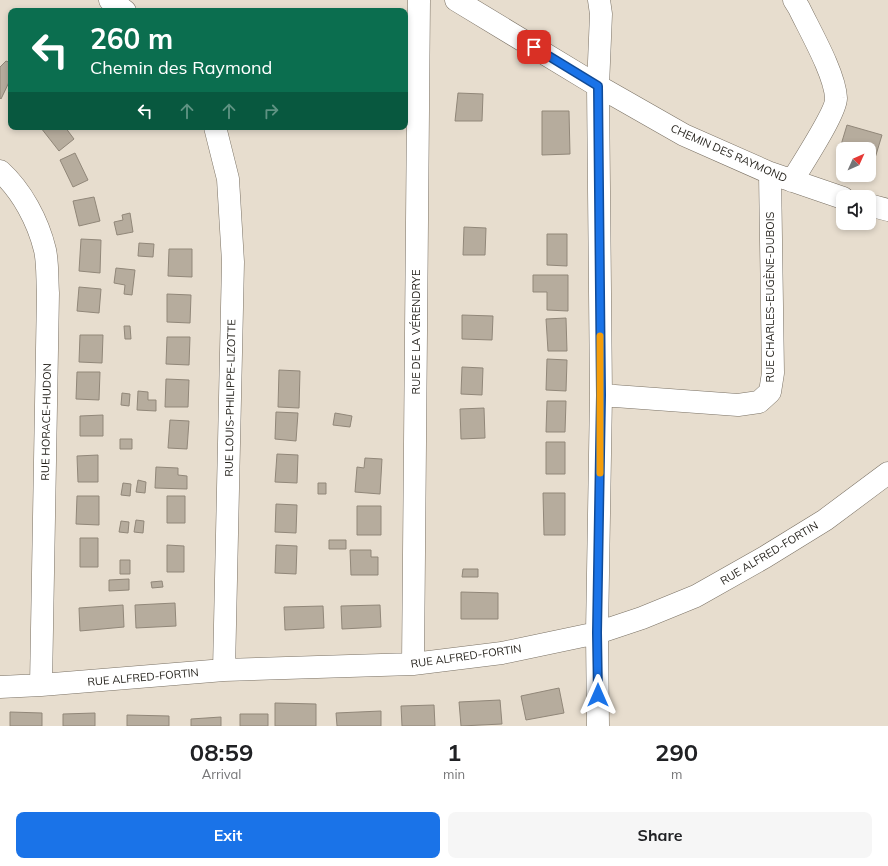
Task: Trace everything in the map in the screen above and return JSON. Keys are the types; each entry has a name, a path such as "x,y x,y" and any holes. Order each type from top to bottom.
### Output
{"street":[{"path":"110,0 121,8"},
{"name":"RUE DE LA VÉRENDRYE","path":"413,664 419,0"},
{"name":"CHEMIN DES RAYMOND","path":"456,0 684,136 770,173 836,196"},
{"path":"598,726 597,633 601,395 598,86 602,14 599,0"},
{"path":"792,181 832,114 836,99 834,84 827,65 798,3"},
{"name":"RUE LOUIS-PHILIPPE-LIZOTTE","path":"216,130 228,179 233,262 224,670"},
{"name":"RUE HORACE-HUDON","path":"0,171 9,180 35,218 45,251 48,293 41,686"},
{"name":"RUE CHARLES-EUGÈNE-DUBOIS","path":"601,395 738,405 758,402 770,392 773,373 770,173"},
{"path":"876,207 888,210"},
{"name":"RUE ALFRED-FORTIN","path":"0,687 41,686 224,670 413,664 502,653 597,633 642,618 696,596 758,561 825,520 888,472"}],"building":[{"path":"6,61 8,62 8,84 1,99 0,98 0,67"},
{"path":"458,93 483,94 482,121 455,121"},
{"path":"542,111 569,111 570,154 542,155"},
{"path":"847,125 882,135 876,155 876,142 842,142"},
{"path":"43,130 67,130 74,139 59,151"},
{"path":"75,153 88,180 73,187 60,160"},
{"path":"94,197 100,221 79,226 73,201"},
{"path":"130,213 133,232 117,235 114,222 123,220 122,215"},
{"path":"464,227 486,228 485,255 463,255"},
{"path":"547,234 567,234 567,266 547,265"},
{"path":"81,239 101,240 100,273 79,271"},
{"path":"139,243 154,244 153,257 138,256"},
{"path":"169,249 192,249 192,277 168,276"},
{"path":"116,268 135,270 132,295 124,294 125,285 114,283"},
{"path":"533,275 568,275 568,311 547,310 547,292 533,292"},
{"path":"79,287 101,289 99,313 77,311"},
{"path":"167,294 191,295 190,323 167,322"},
{"path":"462,315 493,316 492,340 462,339"},
{"path":"566,318 567,351 548,351 546,319"},
{"path":"124,326 130,326 131,339 125,339"},
{"path":"80,335 103,335 102,363 79,362"},
{"path":"167,337 190,337 189,365 166,364"},
{"path":"547,359 567,360 566,391 546,390"},
{"path":"462,367 483,368 482,395 461,394"},
{"path":"279,370 300,371 299,408 278,407"},
{"path":"77,372 100,372 99,400 76,399"},
{"path":"166,379 189,380 188,407 165,407"},
{"path":"138,391 148,392 148,400 156,400 156,411 137,410"},
{"path":"122,393 130,394 129,406 121,405"},
{"path":"547,401 566,401 565,432 546,432"},
{"path":"484,408 485,438 461,439 460,409"},
{"path":"276,412 298,413 296,441 275,439"},
{"path":"335,413 352,416 350,427 333,425"},
{"path":"103,415 103,436 80,436 80,416"},
{"path":"170,420 189,421 187,449 168,448"},
{"path":"120,439 132,439 132,449 120,449"},
{"path":"546,442 565,442 565,474 546,474"},
{"path":"277,454 298,455 297,483 275,482"},
{"path":"98,455 98,482 78,482 77,456"},
{"path":"365,458 382,459 380,494 355,492 357,467 364,468"},
{"path":"156,467 178,468 178,475 187,476 187,489 155,488"},
{"path":"138,480 146,482 145,493 136,492"},
{"path":"123,483 131,484 130,496 121,495"},
{"path":"318,483 326,483 326,494 318,494"},
{"path":"543,493 565,493 565,535 544,535"},
{"path":"77,496 99,496 99,525 76,524"},
{"path":"167,496 185,496 185,523 167,523"},
{"path":"276,504 297,505 296,533 275,532"},
{"path":"357,506 381,506 381,535 357,535"},
{"path":"136,520 144,521 143,533 134,532"},
{"path":"121,521 129,522 128,533 119,532"},
{"path":"80,538 98,538 98,567 80,567"},
{"path":"329,540 346,540 346,549 329,549"},
{"path":"167,545 184,546 184,572 167,572"},
{"path":"276,545 297,546 296,574 275,573"},
{"path":"350,550 371,550 371,557 378,557 378,575 351,575"},
{"path":"120,560 130,560 130,574 120,574"},
{"path":"463,569 478,569 478,577 462,577"},
{"path":"129,579 129,590 109,591 109,580"},
{"path":"162,581 163,587 152,588 151,582"},
{"path":"461,592 498,593 498,619 461,619"},
{"path":"175,603 176,626 136,628 135,605"},
{"path":"123,605 124,627 80,631 79,608"},
{"path":"380,605 381,627 342,629 341,606"},
{"path":"323,606 324,628 285,630 284,607"},
{"path":"559,688 564,713 526,720 521,696"},
{"path":"500,700 502,724 461,726 459,702"},
{"path":"275,703 316,704 316,726 275,726"},
{"path":"434,705 435,726 402,726 401,706"},
{"path":"381,711 381,726 337,726 336,713"},
{"path":"10,712 42,713 42,726 10,726"},
{"path":"95,713 95,726 63,726 63,714"},
{"path":"240,714 268,714 268,726 240,726"},
{"path":"127,715 169,716 169,726 127,726"},
{"path":"221,717 221,726 191,726 191,719"}],"slow traffic":[{"path":"600,336 600,473"}],"route":[{"path":"534,47 598,86 601,395 597,633 598,695"}]}
